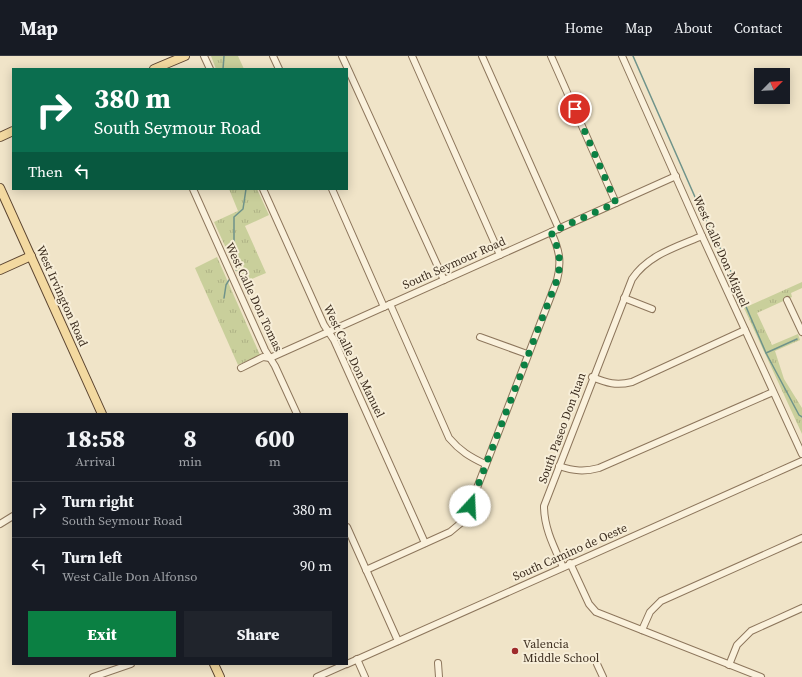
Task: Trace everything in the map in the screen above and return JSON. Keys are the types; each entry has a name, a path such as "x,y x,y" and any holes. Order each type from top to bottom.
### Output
{"main road":[{"path":"156,68 186,56"},
{"path":"0,137 12,131"},
{"name":"West Irvington Road","path":"0,188 102,413"},
{"path":"0,270 31,256"},
{"path":"214,665 220,677"}],"street":[{"path":"204,56 210,68"},
{"path":"273,56 279,68"},
{"path":"342,56 347,68"},
{"path":"412,56 500,255"},
{"path":"482,56 559,228"},
{"path":"551,56 616,203"},
{"name":"West Calle Don Miguel","path":"622,56 702,236 802,454"},
{"path":"348,69 444,280"},
{"name":"South Seymour Road","path":"241,368 263,358 270,358 676,176"},
{"name":"West Calle Don Tomas","path":"193,190 265,350 297,413"},
{"name":"West Calle Don Manuel","path":"263,190 328,332 334,340 425,543"},
{"path":"332,190 449,438 458,449 469,457 486,464"},
{"path":"366,570 450,532 462,522 470,506 560,269 558,248 551,232"},
{"name":"South Paseo Don Juan","path":"563,567 544,519 544,506 592,377 624,298 632,279 639,268 653,258 702,236"},
{"path":"624,298 652,309"},
{"path":"787,300 800,323 802,332"},
{"path":"592,377 610,384 620,385 632,382 745,330"},
{"path":"480,337 528,354"},
{"path":"559,466 575,471 586,472 599,468 773,392"},
{"name":"South Camino de Oeste","path":"348,664 570,563 802,461"},
{"path":"0,524 12,517"},
{"path":"348,529 398,641"},
{"path":"642,630 650,612 661,602 802,538"},
{"path":"570,563 587,599 596,612 761,677"},
{"path":"729,664 736,645 751,631 802,608"},
{"path":"357,659 365,677"},
{"path":"438,663 439,677"},
{"path":"597,664 603,677"},
{"name":"South Camino de Oeste","path":"317,677 345,665"},
{"path":"93,677 117,666"}],"green space":[{"path":"211,56 238,56 244,68 216,68"},
{"path":"229,190 257,190 269,215 245,226 266,273 242,283 214,222 238,211"},
{"path":"217,257 260,355 238,365 195,268"},
{"path":"802,282 802,288 791,293 792,297 757,313 772,345 798,334 800,340 775,351 784,379 802,408 802,434 744,308"}],"waterway":[{"path":"223,68 224,56"},
{"path":"633,56 695,197 725,258 766,353 799,415 802,417"},
{"path":"236,270 239,267 234,245 234,217 243,209 246,190"},
{"path":"224,298 226,285 229,280"},
{"path":"766,353 797,339"}],"place":[{"name":"Valencia Middle School","path":"515,651"}],"route":[{"path":"470,506 557,280 560,269 560,257 551,232 616,203 575,109"}]}
